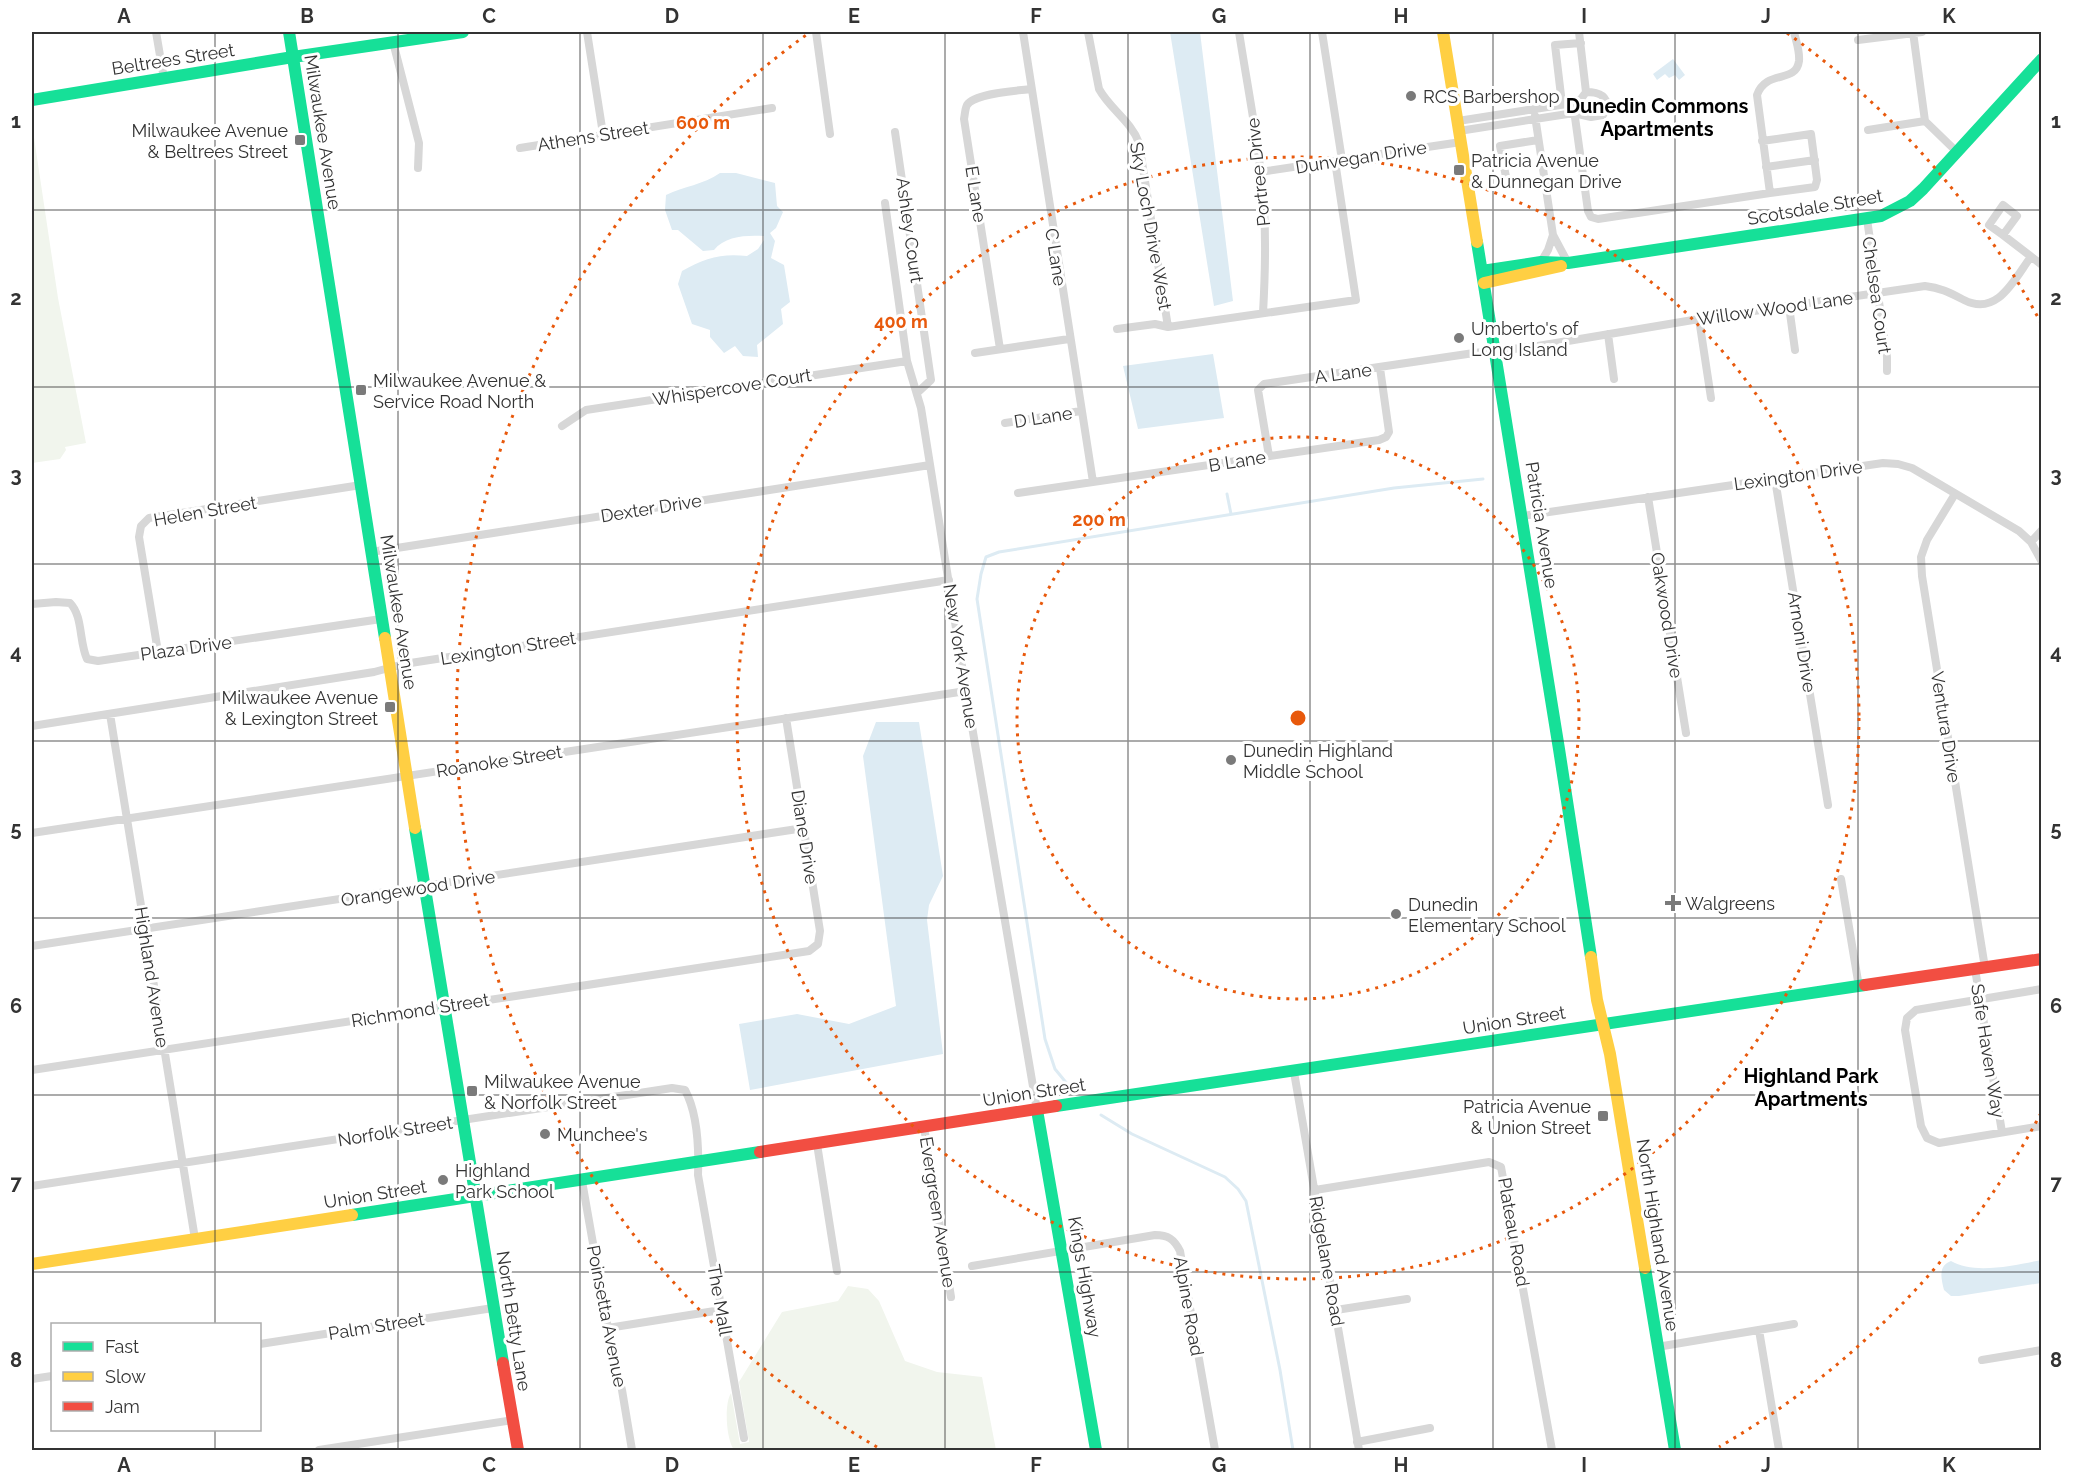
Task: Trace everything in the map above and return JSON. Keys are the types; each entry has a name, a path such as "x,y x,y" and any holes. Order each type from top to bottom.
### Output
{"street":[{"path":"156,32 164,79"},
{"name":"Milwaukee Avenue","path":"289,32 443,1007 465,1120 476,1197"},
{"name":"Beltrees Street","path":"32,100 463,32"},
{"path":"586,32 603,134"},
{"path":"816,32 830,134"},
{"name":"C Lane","path":"1023,32 1092,482"},
{"name":"Sky Loch Drive West","path":"1088,32 1099,89 1129,124 1139,143 1168,327"},
{"name":"Portree Drive","path":"1239,32 1260,172 1265,238 1263,313"},
{"path":"1117,329 1155,324 1168,327 1356,300 1322,32"},
{"name":"Patricia Avenue","path":"1443,32 1563,774 1575,867 1603,1025"},
{"path":"1459,131 1534,109 1573,103 1581,99 1586,92 1579,32"},
{"path":"1770,193 1756,95 1769,79 1786,76 1796,68 1799,57 1794,32"},
{"path":"1858,40 1916,32 1925,121 1957,152"},
{"path":"393,42 419,143 418,168"},
{"path":"1562,104 1555,45 1581,43"},
{"name":"Scotsdale Street","path":"1483,277 1541,262 1568,263 1867,219 1894,211 1910,201 2042,59"},
{"name":"E Lane","path":"1000,349 964,119 966,106 972,100 981,96 1031,89"},
{"path":"1459,131 1574,113 1598,117 1606,112 1606,98 1601,94 1586,92"},
{"path":"1573,103 1591,218 1598,219 1815,187 1817,180 1811,134 1762,141"},
{"name":"Athens Street","path":"520,148 772,108"},
{"path":"1534,109 1553,235 1568,263"},
{"path":"1868,130 1925,121"},
{"name":"Dunvegan Drive","path":"1260,172 1339,160 1459,131"},
{"name":"Ashley Court","path":"895,132 931,380 917,393"},
{"path":"1506,177 1500,146 1538,140"},
{"path":"1766,167 1815,160"},
{"name":"New York Avenue","path":"885,203 907,361 921,408 1037,1110"},
{"name":"Chelsea Court","path":"1867,219 1887,357 1887,371"},
{"path":"1541,262 1553,235"},
{"path":"2003,235 2042,265"},
{"name":"Willow Wood Lane","path":"1496,351 1925,286 1939,287 1965,301 1987,304 2003,295 2031,258"},
{"name":"Scotsdale Street","path":"1483,277 1552,269 1568,263"},
{"path":"1789,306 1795,350"},
{"path":"1699,319 1711,398"},
{"path":"1608,333 1614,379"},
{"path":"975,353 1069,339"},
{"name":"A Lane","path":"1269,456 1258,390 1264,384 1496,351"},
{"name":"Whispercove Court","path":"562,426 586,410 907,361"},
{"name":"B Lane","path":"1018,493 1379,440 1386,437 1389,432 1380,368"},
{"name":"D Lane","path":"1005,423 1081,411"},
{"name":"Lexington Drive","path":"1522,516 1883,463 1898,464 1912,468 2019,531 2031,542 2042,562"},
{"name":"Dexter Drive","path":"371,552 930,465"},
{"name":"Arnoni Drive","path":"1775,479 1828,805"},
{"name":"Helen Street","path":"158,652 139,537 141,526 149,518 361,485"},
{"name":"Ventura Drive","path":"1955,494 1927,540 1922,557 1922,576 1980,968"},
{"name":"Oakwood Drive","path":"1648,497 1686,733"},
{"path":"2031,542 2042,530"},
{"name":"Lexington Street","path":"32,726 404,664 950,580"},
{"name":"Plaza Drive","path":"32,604 70,603 76,609 83,650 87,658 98,661 381,619"},
{"name":"Roanoke Street","path":"32,833 966,691"},
{"name":"Highland Avenue","path":"110,714 195,1239"},
{"name":"Diane Drive","path":"786,718 820,931 818,944 808,951"},
{"name":"Orangewood Drive","path":"32,946 804,828"},
{"path":"1840,879 1859,987"},
{"name":"Richmond Street","path":"32,1070 808,951"},
{"name":"Union Street","path":"32,1264 2042,959"},
{"name":"Safe Haven Way","path":"1980,968 1980,999 2002,1132"},
{"path":"2042,990 1916,1010 1907,1018 1905,1030 1921,1126 1927,1138 1939,1143 2042,1126"},
{"name":"North Highland Avenue","path":"1603,1025 1610,1054 1675,1450"},
{"name":"Ridgelane Road","path":"1294,1072 1358,1446"},
{"name":"Norfolk Street","path":"32,1186 672,1088 685,1090 692,1103 698,1162"},
{"name":"Kings Highway","path":"1037,1110 1096,1450"},
{"name":"Evergreen Avenue","path":"924,1127 951,1297"},
{"path":"817,1144 837,1271"},
{"name":"Plateau Road","path":"1314,1190 1489,1161 1501,1167 1552,1450"},
{"name":"The Mall","path":"698,1162 698,1175 744,1438"},
{"name":"Poinsetta Avenue","path":"582,1181 632,1450"},
{"name":"North Betty Lane","path":"476,1197 518,1450"},
{"name":"Alpine Road","path":"1062,1251 1155,1235 1171,1238 1176,1243 1180,1251 1215,1450"},
{"path":"972,1266 1062,1251"},
{"path":"1336,1310 1407,1299"},
{"name":"Palm Street","path":"261,1344 494,1308"},
{"path":"608,1328 721,1310"},
{"path":"1657,1347 1794,1324"},
{"path":"1759,1330 1779,1450"},
{"path":"1982,1360 2042,1350"},
{"path":"32,1379 51,1376"},
{"path":"319,1450 513,1420"},
{"path":"1358,1446 1430,1428"}],"shaded area":[{"path":"1170,32 1200,32 1233,301 1214,306"},
{"path":"1673,59 1685,75 1679,80 1675,75 1669,78 1665,74 1657,80 1653,74"},
{"path":"32,124 58,298 86,443 65,447 66,450 60,459 32,463"},
{"path":"720,173 736,173 775,183 777,206 783,212 776,228 770,233 775,241 771,258 784,265 790,302 781,309 783,324 757,345 758,357 743,356 735,346 724,353 710,337 710,330 692,324 678,284 682,271 690,266 721,256 747,256 758,249 764,240 764,236 736,237 724,242 714,250 703,251 678,230 672,230 665,210 666,195"},
{"path":"1213,354 1224,418 1138,429 1123,366"},
{"path":"876,722 919,722 943,876 929,905 927,920 943,1054 750,1090 739,1024 797,1014 849,1024 896,1006 863,756"},
{"path":"2041,1260 2041,1283 1959,1296 1951,1296 1944,1290 1942,1269 1951,1261 1960,1265 1983,1268"},
{"path":"848,1286 868,1289 879,1301 905,1361 937,1372 982,1377 996,1450 734,1450 728,1430 729,1398 731,1393 740,1444 749,1442 739,1382 782,1312 838,1301"}],"waterway":[{"path":"1073,1091 1055,1069 1045,1039 977,599 986,557 999,552 1394,488 1483,479"},
{"path":"1227,494 1231,514"},
{"path":"1101,1115 1132,1134 1225,1177 1238,1189 1246,1201 1280,1370 1293,1450"}],"traffic: fast":[{"path":"289,32 385,638"},
{"path":"32,100 463,32"},
{"path":"1482,271 1541,262 1568,263 1881,216 1910,201 1923,189 2042,59"},
{"path":"1477,242 1591,957"},
{"path":"415,828 503,1363"},
{"path":"1056,1106 1865,985"},
{"path":"1037,1110 1096,1450"},
{"path":"352,1215 760,1152"},
{"path":"1645,1268 1675,1450"}],"traffic: slow":[{"path":"1443,32 1477,242"},
{"path":"1484,283 1561,266"},
{"path":"385,638 415,828"},
{"path":"1591,957 1597,1000 1610,1054 1645,1268"},
{"path":"32,1264 352,1215"}],"traffic: jam":[{"path":"1865,985 2042,959"},
{"path":"760,1152 1056,1106"},
{"path":"503,1363 518,1450"}],"place":[{"name":"RCS Barbershop","path":"1411,96"},
{"name":"Milwaukee Avenue & Beltrees Street","path":"300,140"},
{"name":"Patricia Avenue & Dunnegan Drive","path":"1459,170"},
{"name":"Umberto's of Long Island","path":"1459,338"},
{"name":"Milwaukee Avenue & Service Road North","path":"361,390"},
{"name":"Milwaukee Avenue & Lexington Street","path":"390,707"},
{"name":"Dunedin Highland Middle School","path":"1231,760"},
{"name":"Walgreens","path":"1673,903"},
{"name":"Dunedin Elementary School","path":"1396,914"},
{"name":"Milwaukee Avenue & Norfolk Street","path":"472,1091"},
{"name":"Patricia Avenue & Union Street","path":"1603,1116"},
{"name":"Munchee's","path":"545,1134"},
{"name":"Highland Park School","path":"443,1180"}],"district":[{"name":"Dunedin Commons Apartments","path":"1657,118"},
{"name":"Highland Park Apartments","path":"1811,1088"}]}
